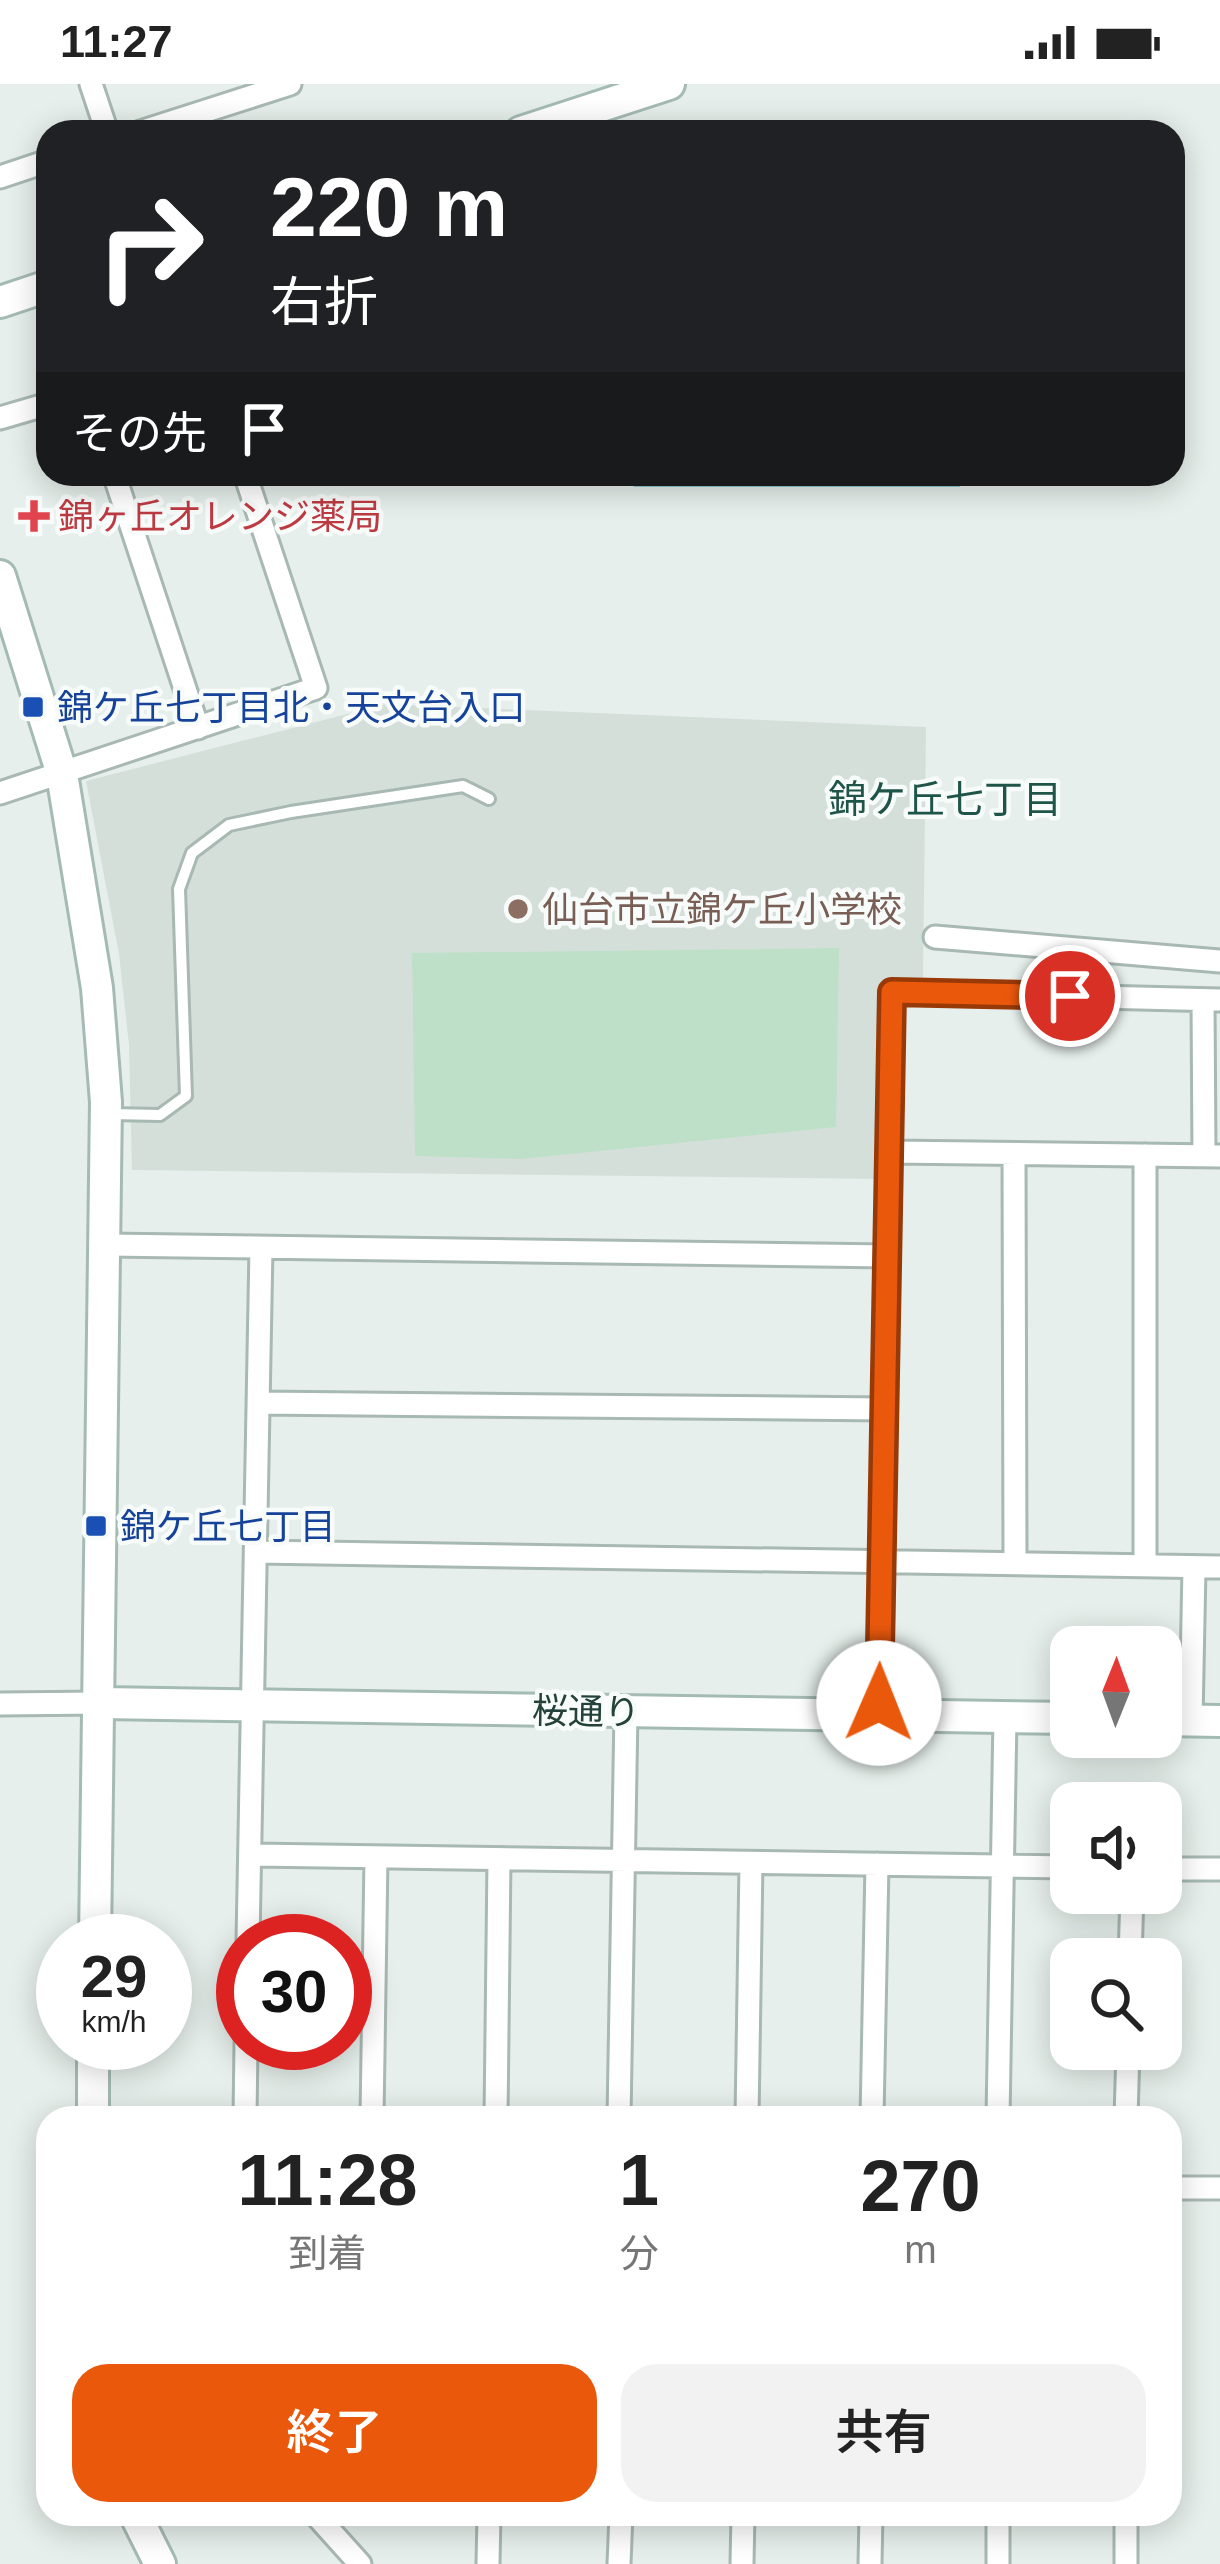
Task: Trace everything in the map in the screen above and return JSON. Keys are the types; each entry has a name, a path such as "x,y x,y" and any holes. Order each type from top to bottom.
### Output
{"street":[{"path":"91,84 103,120"},
{"path":"170,120 238,93 290,84"},
{"path":"558,120 669,84"},
{"path":"0,177 36,165"},
{"path":"0,302 36,290"},
{"path":"0,418 36,408"},
{"path":"118,486 198,728"},
{"path":"0,793 316,688 248,486"},
{"path":"0,576 62,774 97,988 106,1114 107,1245 96,1914"},
{"path":"935,937 1220,962"},
{"path":"880,1715 892,992 1212,1000 1212,1156 891,1152"},
{"path":"1014,1154 1015,1562"},
{"path":"1145,1155 1145,1563"},
{"path":"107,1245 888,1256"},
{"path":"249,1914 261,1248"},
{"path":"259,1403 885,1408"},
{"path":"256,1552 1220,1567"},
{"path":"1191,1720 1194,1567"},
{"path":"0,1704 101,1703"},
{"name":"桜通り","path":"101,1703 1050,1718"},
{"path":"620,2106 626,1712"},
{"path":"998,2106 1004,1717"},
{"path":"250,1855 1050,1867"},
{"path":"372,2106 376,1857"},
{"path":"496,2106 500,1858"},
{"path":"747,2106 751,1863"},
{"path":"872,2106 877,1864"},
{"path":"1182,1868 1220,1869"},
{"path":"93,2070 93,2106"},
{"path":"245,2106 246,2070"},
{"path":"1126,2106 1127,2070"},
{"path":"1182,2188 1220,2188"},
{"path":"141,2526 160,2564"},
{"path":"326,2526 360,2564"},
{"path":"488,2564 489,2526"},
{"path":"620,2564 621,2526"},
{"path":"742,2564 743,2526"},
{"path":"870,2564 871,2526"},
{"path":"998,2526 998,2564"},
{"path":"1126,2526 1126,2564"}],"lane":[{"path":"106,1114 160,1114 186,1096 178,890 192,853 229,825 292,812 463,786 489,799"}],"shaded area":[{"name":"仙台市立錦ケ丘小学校","path":"386,704 926,727 923,979 881,982 879,1179 132,1170 129,1045 119,954 86,781"}],"green space":[{"path":"839,948 836,1127 521,1159 415,1156 412,953"}],"water":[{"path":"634,486 960,486 960,487"}],"place":[{"name":"錦ヶ丘オレンジ薬局","path":"34,516"},
{"name":"錦ケ丘七丁目北・天文台入口","path":"33,707"},
{"name":"仙台市立錦ケ丘小学校","path":"518,909"},
{"name":"錦ケ丘七丁目","path":"96,1526"}],"district":[{"name":"錦ケ丘七丁目","path":"945,799"}],"route":[{"path":"879,1703 892,992 1070,996"}]}
